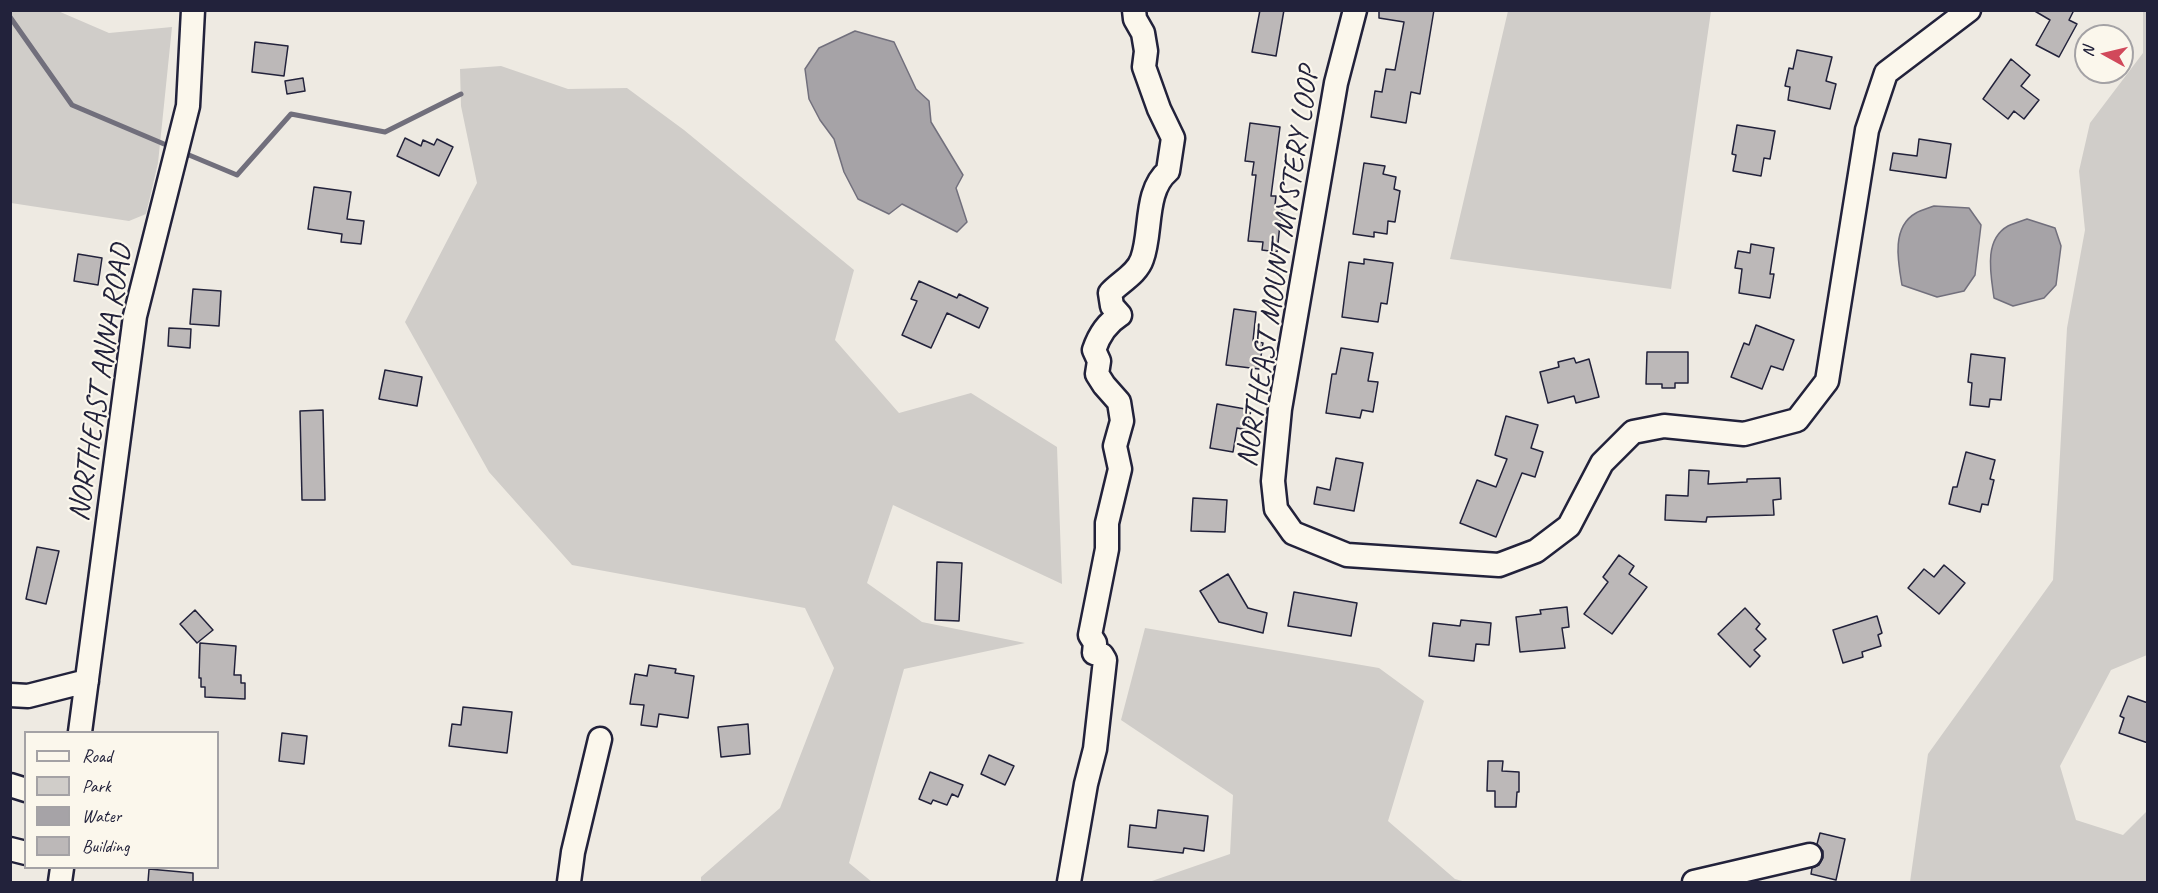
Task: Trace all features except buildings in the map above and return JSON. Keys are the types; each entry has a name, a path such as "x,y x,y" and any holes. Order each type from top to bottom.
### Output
{"street":[{"name":"NORTHEAST ANNA ROAD","path":"80,731 135,316 188,106 193,10"},
{"path":"1069,882 1086,784 1095,749 1101,703 1100,690 1105,660 1102,655 1094,653 1095,643 1090,634 1107,549 1107,523 1120,469 1115,446 1122,422 1119,402 1097,374 1099,361 1094,350 1108,324 1120,315 1112,306 1110,293 1139,266 1143,258 1151,205 1159,178 1168,171 1173,138 1159,109 1144,67 1146,51 1143,33 1135,19 1134,10"},
{"name":"NORTHEAST MOUNT MYSTERY LOOP","path":"1355,10 1336,82 1280,409 1273,481 1276,509 1293,533 1347,555 1499,565 1536,551 1569,526 1602,463 1634,432 1664,426 1744,434 1797,420 1827,381 1867,130 1886,73 1968,10"},
{"path":"10,695 28,696 87,681"},
{"path":"568,882 600,739"},
{"path":"1694,882 1810,855"}],"green space":[{"path":"10,11 58,11 109,33 172,27 158,163 146,214 129,221 11,203"},
{"path":"1508,11 1711,11 1671,289 1450,259"},
{"path":"2143,11 2148,11 2147,655 2111,670 2060,766 2076,820 2123,835 2147,811 2147,882 1910,882 1928,754 2053,580 2067,328 2085,230 2079,171 2090,123 2120,84 2134,84 2134,65 2143,53"},
{"path":"501,66 568,89 627,88 684,130 854,270 835,340 899,413 971,393 1057,447 1062,584 893,505 867,583 922,622 1025,643 904,669 849,863 872,882 701,882 701,877 780,808 834,668 805,608 572,565 489,472 405,322 477,183 461,106 460,69"},
{"path":"1145,628 1379,668 1424,701 1388,821 1455,879 1466,882 1149,882 1230,854 1233,795 1121,720"}],"water":[{"path":"855,31 894,42 916,89 929,101 931,122 963,175 956,188 967,222 957,232 902,204 889,214 858,199 844,172 834,139 820,120 809,99 805,69 819,48"},
{"path":"1934,206 1969,208 1981,225 1975,275 1964,291 1937,297 1902,285 1898,256 1900,236 1908,219"},
{"path":"2027,219 2055,228 2061,246 2056,285 2044,298 2013,306 1994,298 1990,259 1995,240 2000,232 2008,226"}],"waterway":[{"path":"10,17 72,105 164,144"},
{"path":"189,155 237,175 291,114 385,132 461,94"}]}
